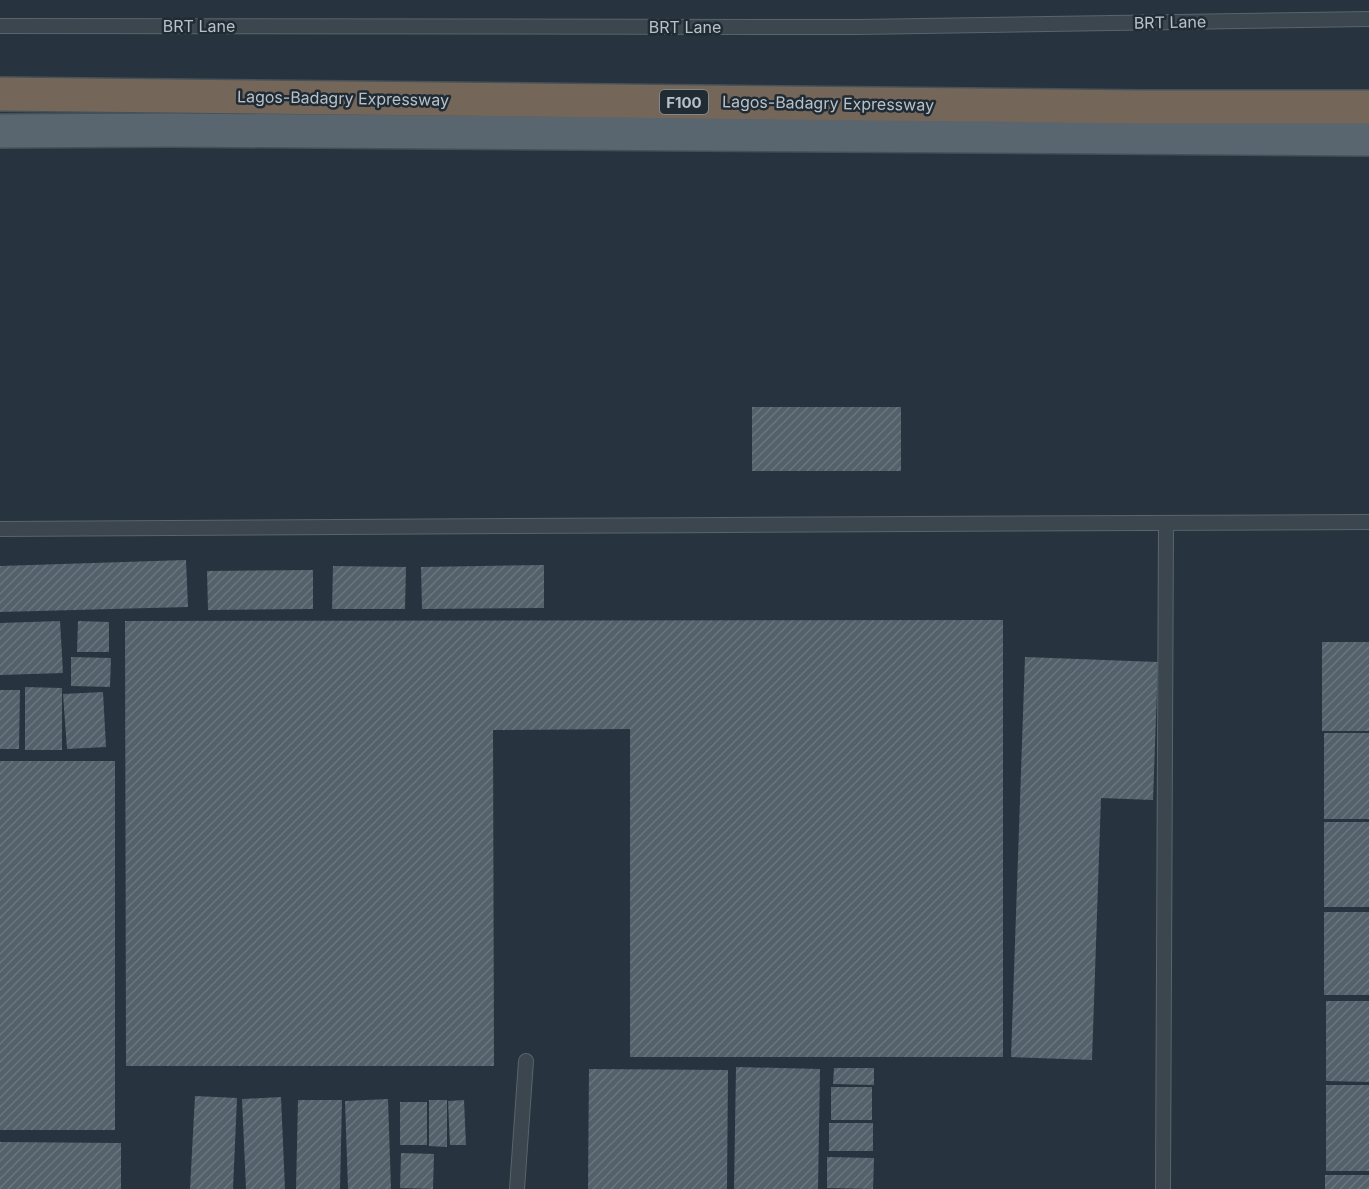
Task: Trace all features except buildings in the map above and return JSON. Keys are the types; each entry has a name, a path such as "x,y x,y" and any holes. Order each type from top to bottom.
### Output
{"highway":[{"name":"Lagos-Badagry Expressway","path":"0,94 1369,107"}],"main road":[{"name":"Lagos-Badagry Expressway","path":"0,131 183,130 1369,139"}],"lane":[{"name":"BRT Lane","path":"0,26 858,27 1369,19"},
{"path":"0,529 1369,522"},
{"path":"1163,1189 1166,524"},
{"path":"517,1189 526,1061"}]}
